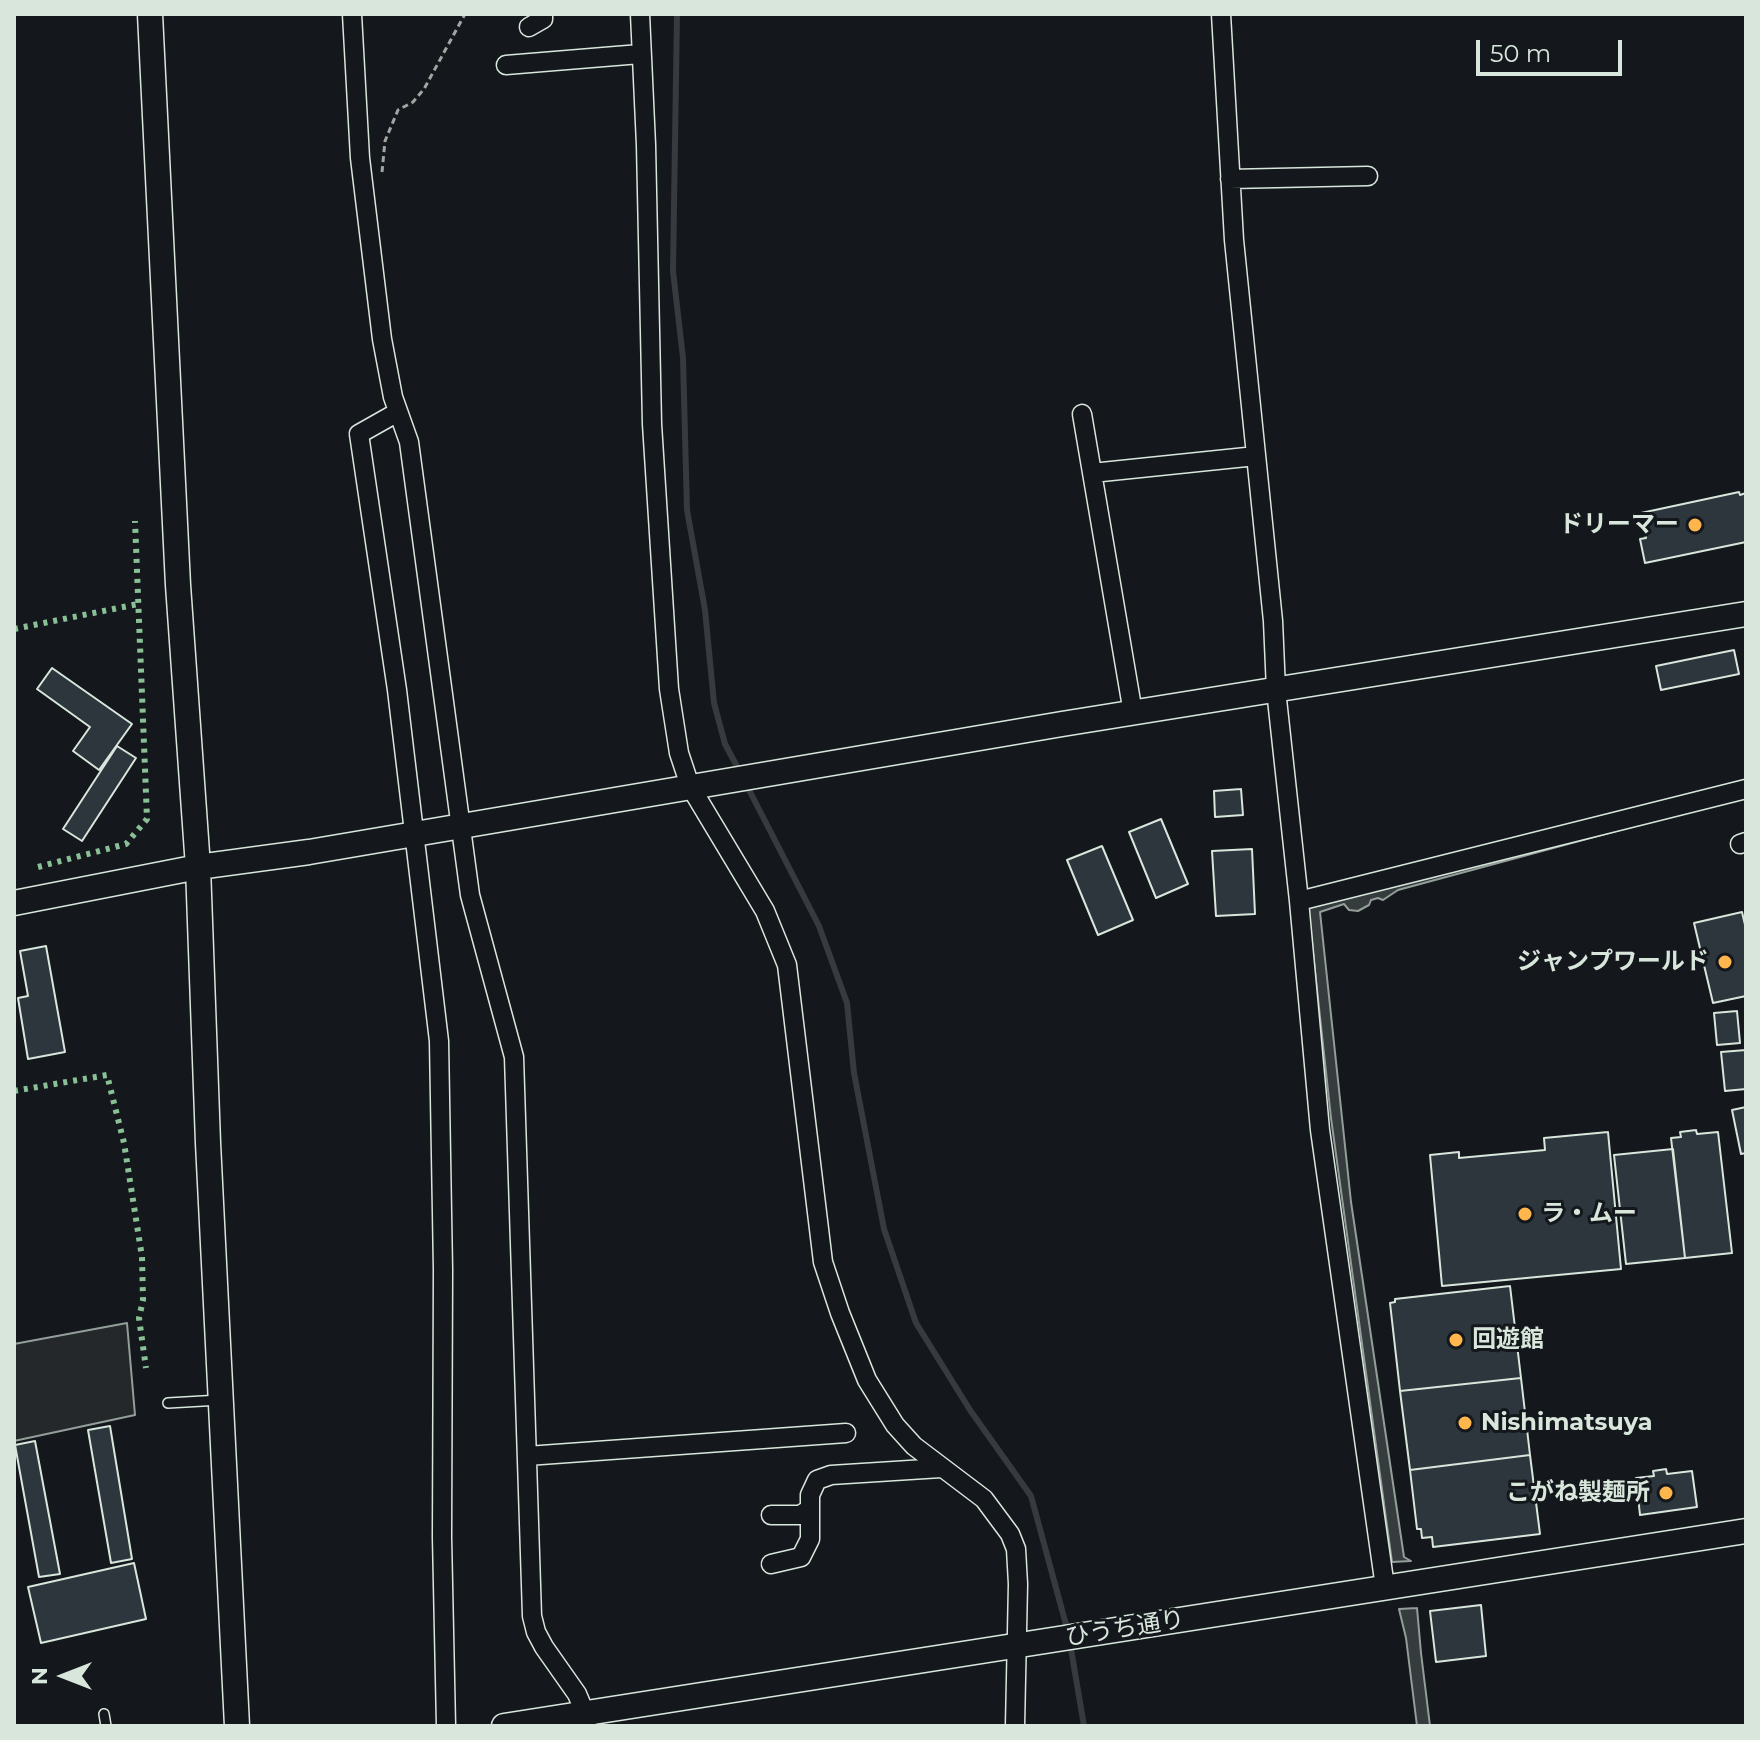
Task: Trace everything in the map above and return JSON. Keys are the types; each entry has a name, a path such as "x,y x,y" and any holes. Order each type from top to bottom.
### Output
{"street":[{"path":"150,14 178,585 198,867 237,1726"},
{"path":"352,14 364,193 382,339 398,412 409,442 470,895 514,1057 532,1616 536,1632 577,1694 586,1720"},
{"path":"529,27 543,19 543,14"},
{"path":"640,14 652,424 669,689 679,753 690,786 765,911 787,965 823,1262 867,1380 881,1404 914,1446 984,1499 1010,1534 1016,1549 1015,1726"},
{"path":"1221,14 1234,240 1320,1130 1385,1587"},
{"path":"506,65 640,54"},
{"path":"1230,179 1368,176"},
{"path":"398,412 359,434 397,690 439,1041 446,1726"},
{"path":"1082,414 1133,713"},
{"path":"1092,473 1256,456"},
{"path":"14,903 198,867 1746,614"},
{"path":"1299,901 1746,789"},
{"path":"527,1456 846,1433"},
{"path":"771,1564 801,1557 810,1539 810,1495 817,1480 831,1475 941,1468"},
{"path":"771,1515 800,1515 810,1509"},
{"name":"ひうち通り","path":"504,1726 586,1720 1016,1647 1746,1531"}],"lane":[{"path":"168,1403 221,1400"},
{"path":"104,1714 106,1726"}],"path":[{"path":"364,193 382,174 385,141 398,110 413,102 424,89 465,14"}],"shaded area":[{"path":"1657,820 1398,890 1383,900 1371,900 1369,905 1358,911 1349,910 1344,904 1320,912 1351,1202 1404,1557 1411,1561 1392,1562 1331,1118 1308,906"},
{"path":"127,1323 135,1415 14,1441 14,1344"},
{"path":"1417,1608 1430,1726 1417,1726 1406,1638 1399,1609"}],"building":[{"name":"ドリーマー","path":"1739,492 1740,495 1746,493 1746,542 1645,563 1640,539 1646,538 1641,513"},
{"path":"1734,650 1739,674 1661,690 1656,666"},
{"path":"52,668 132,724 99,770 73,751 90,727 37,689"},
{"path":"117,746 136,758 82,841 63,829"},
{"path":"1241,789 1243,815 1215,817 1214,791"},
{"path":"1161,819 1188,884 1156,898 1129,832"},
{"path":"1102,846 1133,920 1098,935 1067,860"},
{"path":"1252,849 1255,914 1216,916 1212,851"},
{"name":"ジャンプワールド","path":"1742,912 1746,929 1746,996 1713,1003 1694,923"},
{"path":"46,946 65,1052 28,1059 18,998 28,996 20,951"},
{"path":"1737,1011 1740,1043 1717,1045 1714,1013"},
{"path":"1746,1050 1746,1089 1725,1091 1721,1052"},
{"path":"1746,1107 1746,1153 1741,1154 1732,1110"},
{"path":"1696,1130 1697,1134 1718,1132 1732,1253 1685,1258 1671,1138 1681,1137 1680,1132"},
{"name":"ラ・ムー","path":"1608,1132 1621,1269 1442,1286 1430,1155 1459,1152 1459,1158 1545,1150 1544,1138"},
{"path":"1673,1149 1685,1258 1626,1264 1614,1155"},
{"name":"回遊館","path":"1510,1286 1521,1378 1400,1391 1390,1303 1395,1299"},
{"name":"Nishimatsuya","path":"1521,1378 1530,1455 1410,1470 1400,1391"},
{"path":"110,1426 132,1559 111,1563 88,1430"},
{"path":"35,1441 60,1574 39,1577 15,1445"},
{"path":"1530,1455 1540,1534 1433,1547 1432,1537 1422,1538 1421,1529 1417,1529 1410,1470"},
{"name":"こがね製麺所","path":"1666,1469 1667,1474 1692,1471 1697,1507 1640,1515 1636,1478 1654,1476 1653,1471"},
{"path":"134,1563 146,1619 41,1643 28,1587"},
{"path":"1481,1605 1486,1656 1436,1662 1430,1611"}],"waterway":[{"path":"677,14 673,271 683,358 687,510 705,610 714,703 725,744 740,772"},
{"path":"745,782 819,926 847,1003 854,1073 884,1229 916,1323 970,1410 1031,1496 1068,1632"},
{"path":"1070,1643 1084,1726"}],"hedge":[{"path":"38,867 126,844 147,819 135,521"},
{"path":"14,629 138,604"},
{"path":"14,1091 107,1075 124,1143 142,1257 143,1300 139,1318 146,1368"}],"place":[{"name":"ドリーマー","path":"1695,525"},
{"name":"ジャンプワールド","path":"1725,962"},
{"name":"ラ・ムー","path":"1525,1214"},
{"name":"回遊館","path":"1456,1340"},
{"name":"Nishimatsuya","path":"1465,1423"},
{"name":"こがね製麺所","path":"1666,1493"}]}
